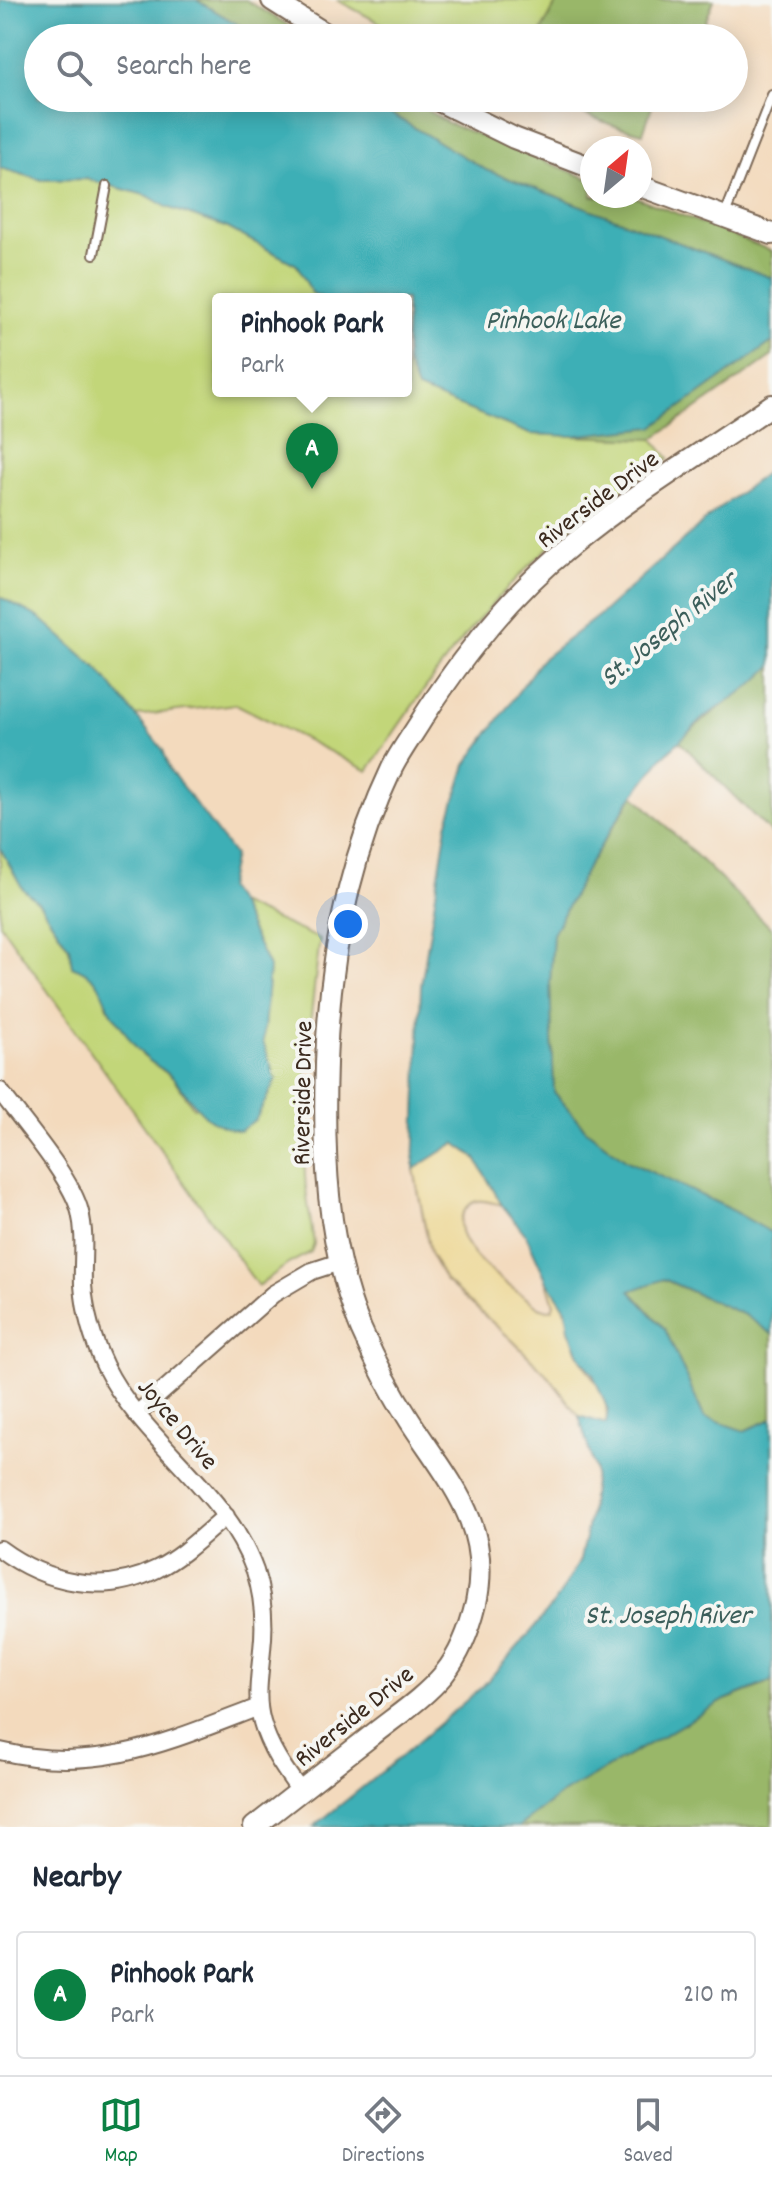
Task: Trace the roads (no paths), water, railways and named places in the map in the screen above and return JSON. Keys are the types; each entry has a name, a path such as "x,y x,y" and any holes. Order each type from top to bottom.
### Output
{"street":[{"path":"272,0 310,24"},
{"path":"461,112 514,138 580,163"},
{"path":"652,190 772,234"},
{"name":"Riverside Drive","path":"254,1827 428,1691 445,1672 468,1630 479,1575 478,1552 464,1504 398,1402 360,1327 340,1262 325,1173 329,1000 334,955 371,820 393,765 455,669 524,587 604,520 772,405"},
{"name":"Joyce Drive","path":"0,1091 73,1193 83,1227 83,1286 91,1329 106,1367 122,1396 226,1516 244,1545 256,1574 264,1629 258,1679 262,1723 275,1754 300,1791"},
{"path":"137,1414 273,1294 312,1271 340,1262"},
{"path":"0,1549 46,1576 81,1583 116,1582 157,1569 175,1559 226,1516"},
{"path":"0,1751 46,1759 105,1758 178,1737 259,1707"}],"lane":[{"path":"724,217 772,95"},
{"path":"94,254 107,186"}],"water":[{"name":"Pinhook Lake","path":"0,0 196,0 237,24 24,24 24,112 388,112 486,170 772,278 772,342 653,427 571,436 530,434 417,389 412,376 412,293 312,293 297,265 228,228 167,207 148,196 87,179 42,180 0,168"},
{"name":"St. Joseph River","path":"772,468 772,666 753,684 702,719 663,757 627,804 588,866 553,934 550,982 554,1092 586,1130 627,1161 726,1207 772,1233 772,1334 745,1315 664,1279 630,1291 665,1329 704,1417 744,1431 772,1419 772,1681 725,1700 560,1795 518,1827 313,1827 482,1687 560,1595 580,1560 595,1471 579,1416 606,1424 608,1410 593,1374 581,1359 569,1330 566,1309 546,1279 526,1235 502,1205 475,1157 455,1143 414,1169 421,986 447,825 466,765 541,660 602,613 716,511"},
{"path":"0,597 40,618 99,670 163,750 170,770 234,855 227,888 238,903 269,967 263,1042 276,1080 256,1119 240,1131 208,1118 171,1076 136,1047 114,1016 96,981 72,966 69,947 39,903 23,889 0,848"}],"place":[{"name":"Pinhook Park","path":"312,489"}]}
